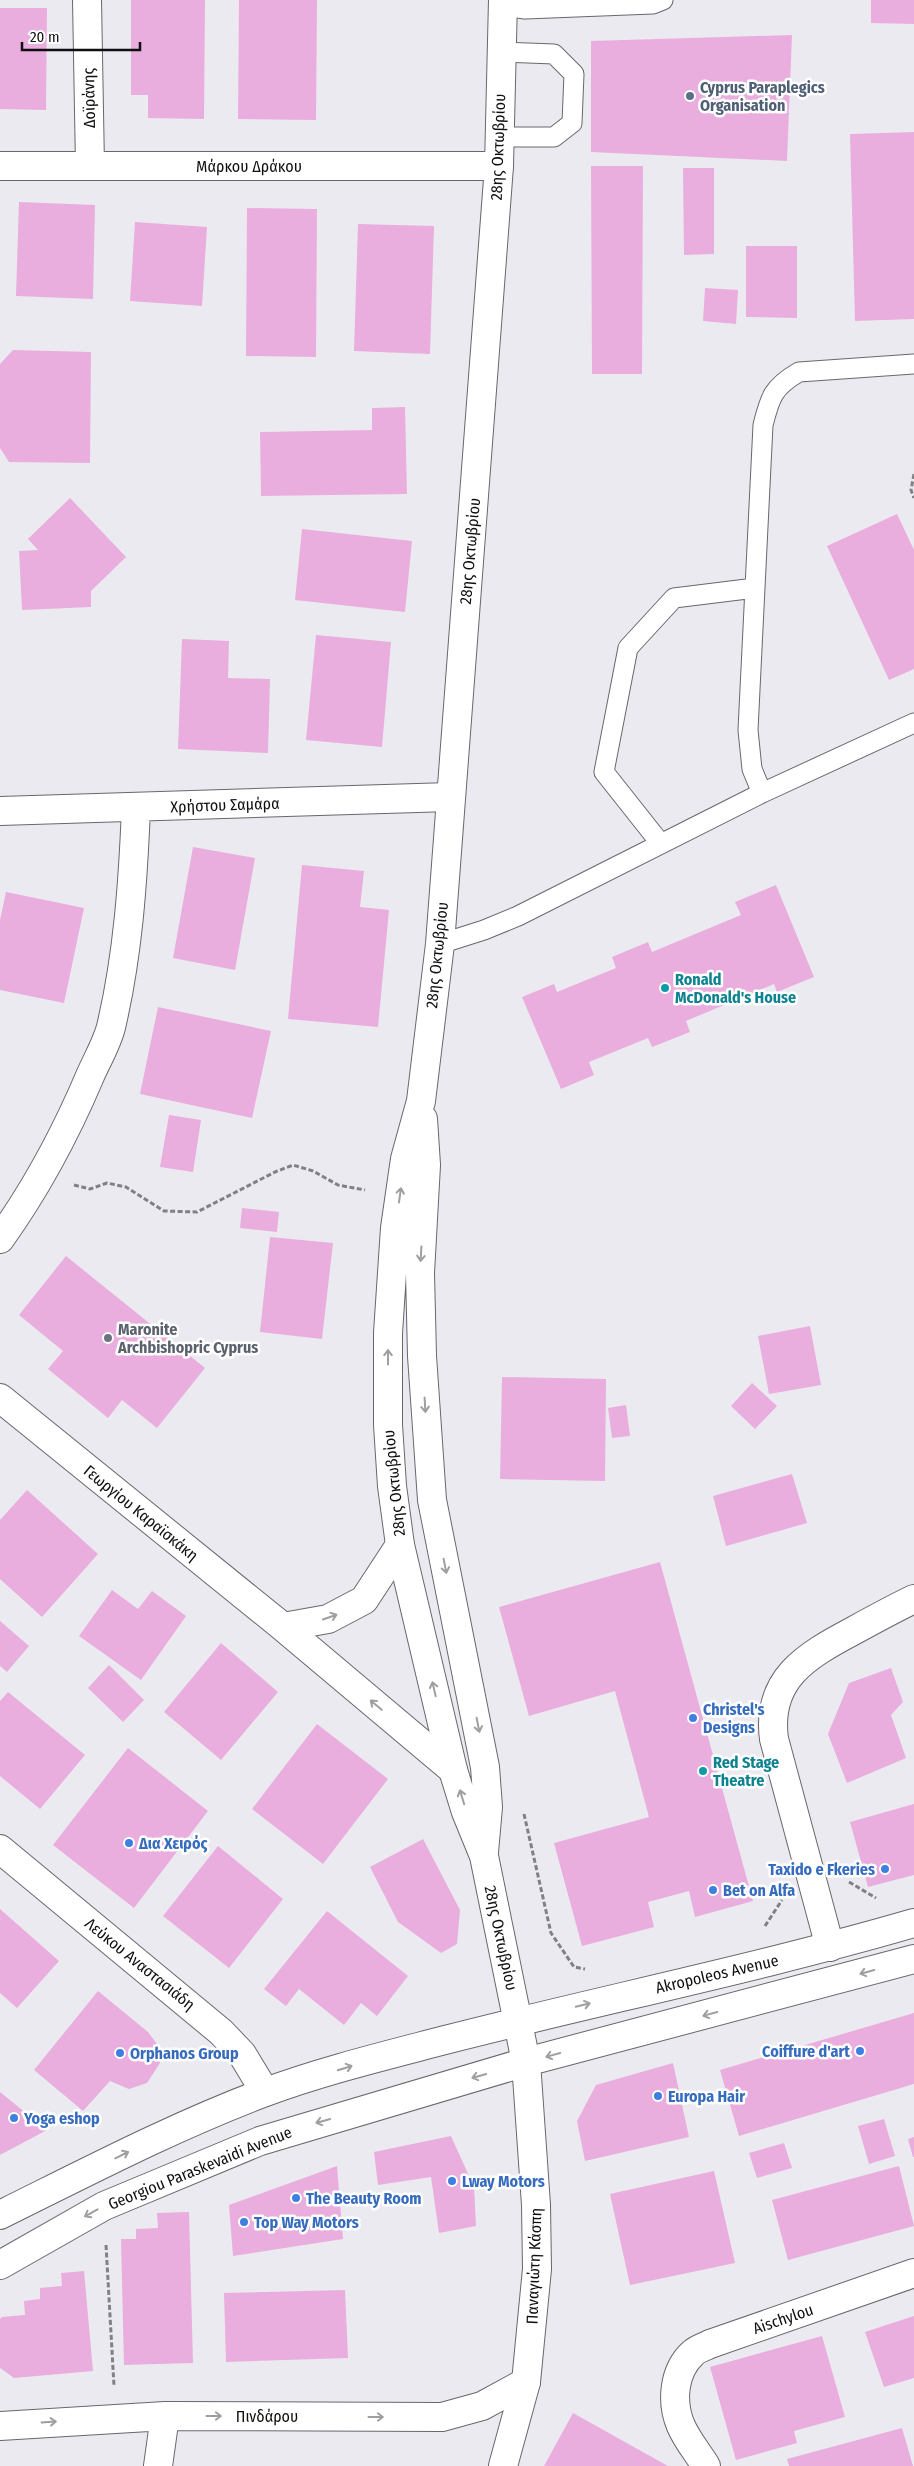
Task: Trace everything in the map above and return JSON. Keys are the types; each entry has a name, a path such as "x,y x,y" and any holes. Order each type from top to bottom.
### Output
{"street":[{"name":"Δοϊράνης","path":"88,0 90,166"},
{"name":"28ης Οκτωβρίου","path":"503,3 499,166 440,944 421,1101 405,1159 395,1228 388,1333 388,1416 392,1486 400,1545 453,1770 466,1812 484,1856 519,2020 526,2062"},
{"name":"Μάρκου Δράκου","path":"0,166 499,166"},
{"name":"Χρήστου Σαμάρα","path":"0,811 450,797"},
{"path":"0,1239 29,1199 68,1128 110,1029 125,954 132,892 136,808"},
{"name":"28ης Οκτωβρίου","path":"421,1101 426,1165 420,1273 422,1356 432,1500 485,1767 488,1807 484,1856"},
{"name":"Γεωργίου Καραϊσκάκη","path":"0,1398 283,1627 453,1770"},
{"path":"283,1627 328,1619 364,1600 400,1545"},
{"path":"830,1947 774,1739 772,1721 776,1700 786,1679 801,1662 821,1648 914,1600"},
{"name":"Λεύκου Αναστασιάδη","path":"0,1849 221,2032 242,2054 265,2092"},
{"name":"Akropoleos Avenue","path":"519,2020 830,1947 914,1923"},
{"path":"526,2062 914,1959"},
{"path":"0,2215 166,2133 265,2092 390,2054 519,2020"},
{"name":"Georgiou Paraskevaidi Avenue","path":"0,2265 104,2206 260,2141 526,2062"},
{"name":"Παναγιώτη Κάσπη","path":"503,2466 526,2382 537,2269 537,2221 526,2062"},
{"name":"Aischylou","path":"706,2466 682,2427 676,2408 675,2390 681,2368 693,2353 710,2344 914,2273"},
{"name":"Πινδάρου","path":"0,2426 165,2416 442,2417 482,2406 526,2382"},
{"path":"158,2466 165,2416"}],"lane":[{"path":"503,3 525,9 653,4 663,0"},
{"path":"500,137 554,137 572,123 574,74 554,54 502,52"},
{"path":"762,793 752,769 748,730 763,425 770,396 783,381 799,372 914,364"},
{"path":"661,844 604,772 628,648 674,598 755,588"},
{"path":"440,944 484,930 518,916 762,793 914,723"}],"path":[{"path":"914,474 910,490 914,498"},
{"path":"45,1170 75,1185 90,1189 107,1183 126,1187 164,1211 197,1212 275,1172 293,1166 313,1171 338,1185 400,1195"},
{"path":"522,1806 551,1933 574,1967 597,1971 603,2000"},
{"path":"762,1932 787,1893 813,1884 843,1879 877,1899"},
{"path":"104,2206 116,2418"}],"building":[{"path":"131,0 205,0 204,119 148,118 148,95 131,95"},
{"path":"239,0 317,0 316,120 238,119"},
{"path":"871,0 914,0 914,24 871,23"},
{"path":"0,8 47,8 46,110 0,109"},
{"name":"Cyprus Paraplegics Organisation","path":"792,35 787,161 591,152 591,41"},
{"path":"914,132 914,319 855,321 850,134"},
{"path":"591,166 643,166 642,374 592,374"},
{"path":"683,168 714,168 714,254 684,255"},
{"path":"19,202 95,205 93,299 16,296"},
{"path":"247,208 317,209 316,357 246,356"},
{"path":"135,222 207,227 202,306 130,301"},
{"path":"358,224 434,226 430,354 354,351"},
{"path":"746,246 797,246 797,318 746,317"},
{"path":"705,288 738,290 736,324 703,321"},
{"path":"13,350 91,352 90,463 9,462 0,448 0,364"},
{"path":"405,407 407,494 261,496 260,432 372,430 372,408"},
{"path":"70,498 126,557 91,591 91,607 22,610 19,551 38,550 28,539"},
{"path":"897,514 914,550 914,669 889,680 827,546"},
{"path":"302,529 412,541 405,612 295,600"},
{"path":"316,635 391,642 382,747 306,740"},
{"path":"182,639 229,641 228,678 270,679 268,753 178,749"},
{"path":"193,847 255,858 235,970 173,958"},
{"path":"302,865 364,871 360,907 389,910 378,1027 288,1019"},
{"name":"Ronald McDonald's House","path":"776,885 814,977 777,992 774,984 686,1021 690,1032 652,1047 648,1038 589,1062 594,1075 561,1089 522,997 554,984 557,992 616,968 612,957 648,942 652,952 741,915 735,902"},
{"path":"6,892 84,908 64,1003 0,990 0,920"},
{"path":"158,1007 271,1031 252,1118 140,1094"},
{"path":"169,1115 201,1120 193,1172 160,1167"},
{"path":"242,1208 279,1212 277,1232 240,1228"},
{"path":"270,1237 333,1243 322,1339 260,1332"},
{"path":"66,1256 205,1368 157,1428 122,1400 108,1418 48,1369 63,1351 19,1315"},
{"path":"810,1326 821,1385 769,1394 758,1336"},
{"path":"502,1377 606,1379 605,1481 500,1479"},
{"path":"752,1383 777,1406 755,1429 731,1406"},
{"path":"626,1405 630,1436 612,1438 608,1408"},
{"path":"792,1474 807,1523 726,1546 713,1496"},
{"path":"27,1490 98,1554 42,1617 0,1579 0,1520"},
{"path":"660,1562 753,1901 695,1917 689,1891 648,1902 654,1927 582,1946 554,1843 649,1817 615,1691 529,1716 499,1607"},
{"path":"112,1590 138,1609 152,1591 186,1616 141,1680 79,1636"},
{"path":"0,1621 29,1646 7,1672 0,1666"},
{"path":"221,1643 278,1692 221,1760 164,1712"},
{"path":"109,1665 144,1700 123,1722 88,1688"},
{"path":"891,1668 903,1702 891,1715 906,1758 847,1783 828,1734 849,1683"},
{"path":"8,1692 85,1755 40,1809 0,1776 0,1701"},
{"path":"317,1724 388,1779 323,1864 252,1809"},
{"path":"128,1748 208,1811 134,1908 53,1845"},
{"path":"914,1804 914,1875 868,1887 850,1822"},
{"path":"423,1839 460,1910 457,1944 441,1953 398,1922 370,1867"},
{"path":"218,1846 283,1899 229,1968 163,1916"},
{"path":"0,1909 59,1961 17,2008 0,1993"},
{"path":"327,1911 408,1976 377,2016 361,2003 344,2025 299,1989 286,2006 264,1989"},
{"path":"98,1991 148,2032 157,2044 160,2063 147,2083 129,2089 110,2081 83,2111 34,2070"},
{"path":"914,2013 914,2084 739,2136 720,2070"},
{"path":"673,2063 689,2137 585,2161 577,2121 596,2085"},
{"path":"0,2092 47,2130 0,2155"},
{"path":"884,2119 895,2156 869,2164 858,2126"},
{"name":"Lway Motors","path":"451,2136 474,2187 476,2226 439,2233 431,2177 378,2185 374,2152"},
{"path":"914,2137 914,2157 913,2157 908,2139"},
{"path":"784,2143 792,2168 757,2178 749,2153"},
{"path":"337,2166 343,2239 233,2256 229,2205"},
{"path":"899,2166 914,2226 788,2260 772,2200"},
{"path":"714,2171 735,2263 630,2285 610,2194"},
{"path":"189,2212 193,2363 124,2365 121,2239 136,2239 136,2229 158,2228 157,2213"},
{"path":"84,2271 93,2371 14,2378 0,2368 0,2319 2,2317 25,2315 24,2301 40,2299 40,2288 62,2286 61,2273"},
{"path":"345,2290 348,2358 226,2362 224,2293"},
{"path":"914,2316 914,2378 884,2387 865,2332"},
{"path":"822,2336 845,2417 794,2431 797,2443 736,2460 710,2367"},
{"path":"573,2413 668,2466 544,2466"},
{"path":"902,2428 913,2466 789,2466 787,2459"}],"place":[{"name":"Cyprus Paraplegics Organisation","path":"690,96"},
{"name":"Ronald McDonald's House","path":"665,988"},
{"name":"Maronite Archbishopric Cyprus","path":"108,1338"},
{"name":"Christel's Designs","path":"693,1718"},
{"name":"Red Stage Theatre","path":"703,1771"},
{"name":"Δια Χειρός","path":"129,1843"},
{"name":"Taxido e Fkeries","path":"885,1869"},
{"name":"Bet on Alfa","path":"713,1890"},
{"name":"Coiffure d'art","path":"860,2051"},
{"name":"Orphanos Group","path":"120,2053"},
{"name":"Europa Hair","path":"658,2096"},
{"name":"Yoga eshop","path":"14,2118"},
{"name":"Lway Motors","path":"452,2181"},
{"name":"The Beauty Room","path":"296,2198"},
{"name":"Top Way Motors","path":"244,2222"}]}
